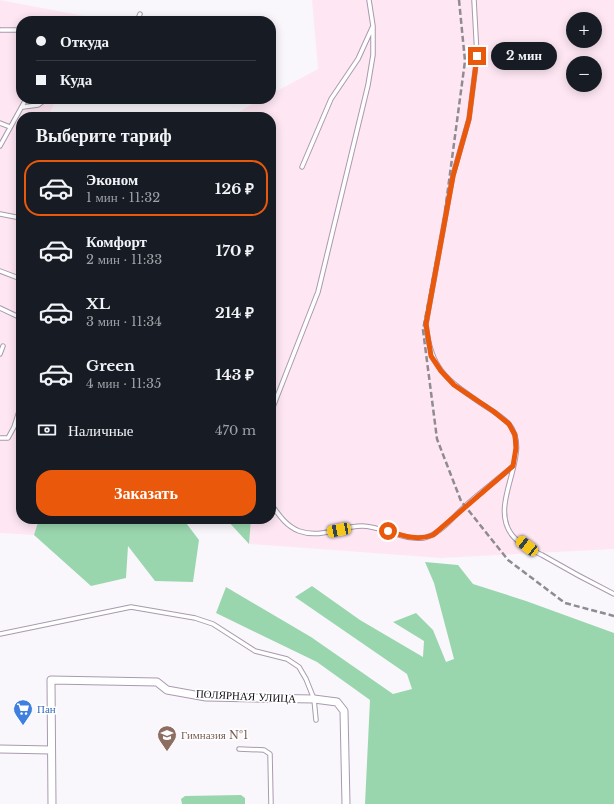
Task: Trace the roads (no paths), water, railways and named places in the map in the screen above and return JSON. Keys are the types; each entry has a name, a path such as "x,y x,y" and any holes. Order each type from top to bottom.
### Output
{"street":[{"name":"ПОЛЯРНАЯ УЛИЦА","path":"52,804 51,680 157,682 167,690 206,697 314,699 337,702 344,711 346,804"},
{"path":"0,750 51,750"}],"lane":[{"path":"276,399 318,292 368,85 372,55 373,26 369,0"},
{"path":"474,0 477,56 469,119 453,176 426,324 431,356 441,371 454,385 493,411 509,424 515,435 516,448 504,508 506,523 512,535 527,546 614,594"},
{"path":"302,167 331,99 358,59 373,26"},
{"path":"1,30 16,30"},
{"path":"20,112 24,104"},
{"path":"23,108 39,104"},
{"path":"0,146 16,118"},
{"path":"0,123 10,127"},
{"path":"0,214 16,217"},
{"path":"0,271 16,277"},
{"path":"0,308 16,316"},
{"path":"0,354 3,346"},
{"path":"0,438 8,438 16,420"},
{"path":"276,511 283,520 299,531 316,535 361,526 380,528 412,538 423,539 433,535 444,527 465,506 513,466"},
{"path":"0,634 131,608 195,618 213,624 255,652 287,659 299,667 306,679 314,699 316,720"},
{"path":"239,749 264,750 270,754 271,804"}],"railway":[{"path":"459,0 465,61 443,226 423,330 437,439 461,501 508,560 565,603 614,616"}],"place":[{"name":"Пан","path":"23,726"},
{"name":"Гимназия №1","path":"167,752"}]}
